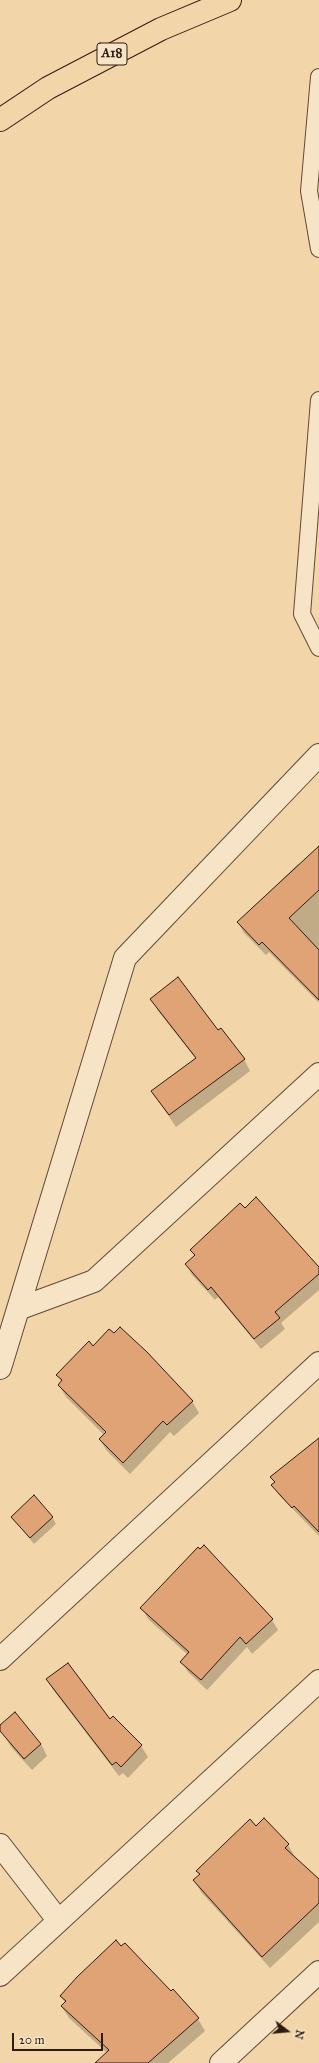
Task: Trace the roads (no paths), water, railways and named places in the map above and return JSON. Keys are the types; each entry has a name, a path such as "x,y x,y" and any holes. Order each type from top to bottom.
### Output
{"main road":[{"name":"A18","path":"0,120 48,88 161,28 230,0"}],"street":[{"path":"0,1368 125,958 319,755"},
{"path":"18,1309 94,1281 319,1074"},
{"path":"0,1659 319,1364"},
{"path":"0,1975 319,1681"},
{"path":"0,1845 58,1920"},
{"path":"221,2063 319,1972"}],"lane":[{"path":"319,77 309,191 319,249"},
{"path":"319,400 302,614 319,648"}]}
